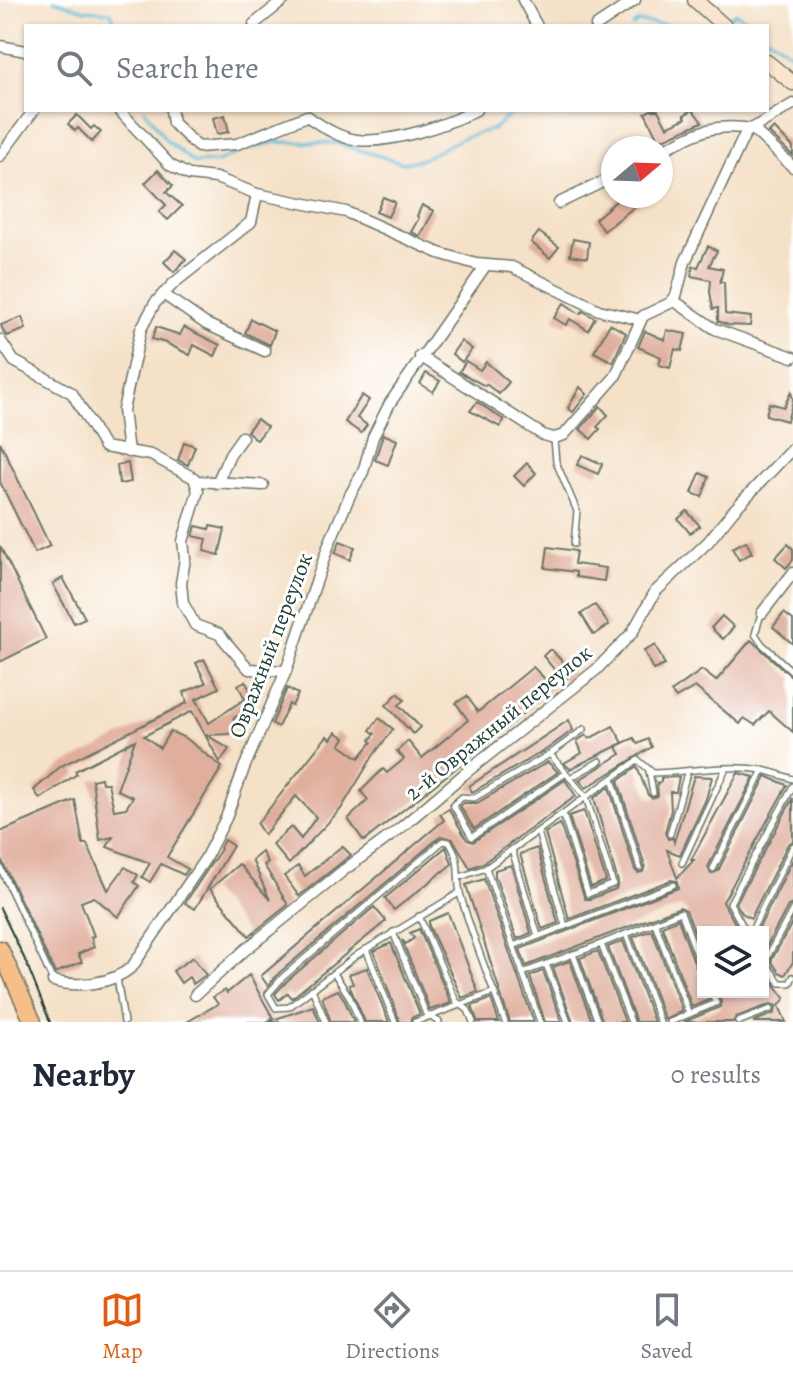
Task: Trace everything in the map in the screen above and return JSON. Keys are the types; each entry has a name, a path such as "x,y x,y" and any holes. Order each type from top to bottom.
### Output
{"main road":[{"path":"0,949 4,966 32,1022"}],"street":[{"path":"254,24 284,0"},
{"path":"523,0 536,24"},
{"path":"599,24 635,0"},
{"path":"695,0 719,21"},
{"path":"0,46 24,51"},
{"path":"769,64 793,83"},
{"path":"420,356 543,435 554,438 571,429 615,377 641,320 646,314 673,300 685,262 748,131 793,104"},
{"path":"0,156 33,112"},
{"path":"121,112 170,165 189,175 216,178 257,194 346,212 439,253 486,265 512,267 599,310 641,320"},
{"path":"171,112 173,123 198,147 237,144 307,116 327,130 354,140 372,141 436,126 471,112"},
{"path":"673,145 712,127 728,125 753,129 793,167"},
{"path":"559,203 601,183"},
{"path":"128,452 123,410 141,329 163,294 251,222 257,194"},
{"name":"Овражный переулок","path":"117,977 132,967 205,859 226,818 286,671 324,558 363,472 373,437 420,356 486,265"},
{"path":"163,294 206,324 265,351"},
{"path":"673,300 715,329 793,357"},
{"path":"0,340 14,361 72,393 104,447 158,458 196,481 263,485"},
{"path":"217,483 230,454 242,437"},
{"name":"2-й Овражный переулок","path":"195,995 257,940 596,670 632,633 655,592 708,542 793,448"},
{"path":"196,481 198,491 183,541 185,559 181,595 187,613 195,625 219,634 249,669 286,671"},
{"path":"762,613 793,573"},
{"path":"53,981 76,985 117,977"}],"lane":[{"path":"554,438 556,462 577,511 574,544"},
{"path":"762,613 755,634 793,672"},
{"path":"584,729 550,754 474,798 462,797 453,805 472,837 568,775 600,761"},
{"path":"550,754 586,797 613,884 588,894 563,814"},
{"path":"460,877 486,868 638,760 653,773 687,773 726,767 763,770 793,779"},
{"path":"682,863 726,767"},
{"path":"649,770 653,793"},
{"path":"713,869 763,770"},
{"path":"670,834 687,773"},
{"path":"612,779 640,868"},
{"path":"744,926 730,903 793,786"},
{"path":"538,832 565,926"},
{"path":"459,893 366,949 289,1007 276,1008 268,994 283,977 443,841 449,842 455,851 460,877 459,893 505,1022"},
{"path":"751,926 793,846"},
{"path":"512,850 538,936"},
{"path":"0,867 53,981"},
{"path":"486,868 540,1022"},
{"path":"513,946 673,885"},
{"path":"769,953 793,909"},
{"path":"522,973 681,912 697,955"},
{"path":"419,916 456,1001 468,1010 473,1022"},
{"path":"655,923 689,1014"},
{"path":"393,932 426,1014 439,1022"},
{"path":"626,934 660,1022"},
{"path":"601,944 631,1022"},
{"path":"366,949 395,1022"},
{"path":"573,954 598,1022"},
{"path":"546,964 568,1022"},
{"path":"769,969 780,983 790,983 793,977"},
{"path":"334,973 349,996 360,1022"},
{"path":"117,977 124,1022"},
{"path":"312,989 326,1022"},
{"path":"415,1022 494,992"},
{"path":"670,1022 716,1003 714,998"},
{"path":"738,1022 771,1009"}],"building":[{"path":"647,112 659,112 667,127 686,118 684,115 689,112 694,112 702,122 670,136 656,136"},
{"path":"77,115 91,129 94,126 101,132 92,142 78,128 75,131 68,124"},
{"path":"225,115 229,132 217,134 213,118"},
{"path":"774,128 793,147 793,156 769,133"},
{"path":"158,170 173,186 166,192 182,206 168,220 159,212 166,205 145,183"},
{"path":"383,197 395,202 388,217 376,212"},
{"path":"422,205 434,211 420,236 411,232"},
{"path":"608,208 633,208 604,231 595,219"},
{"path":"539,232 559,247 550,258 531,242"},
{"path":"573,239 589,242 587,258 570,255"},
{"path":"708,246 717,251 709,266 723,269 720,282 724,282 725,314 751,317 750,326 728,325 718,321 718,308 713,309 710,292 711,280 691,276 693,266 698,267"},
{"path":"175,250 186,259 174,272 164,262"},
{"path":"564,303 580,314 583,311 595,318 588,330 570,319 566,325 554,318"},
{"path":"22,317 26,329 7,336 1,325"},
{"path":"251,319 275,331 270,345 245,333"},
{"path":"610,324 626,333 613,362 594,352"},
{"path":"156,327 180,335 184,327 220,345 215,356 194,345 190,355 152,339"},
{"path":"667,330 686,334 682,351 675,349 670,368 659,365 661,357 638,347 645,331 665,340"},
{"path":"461,341 472,349 462,362 452,354"},
{"path":"466,361 480,370 486,362 509,382 499,394 486,384 459,372"},
{"path":"426,373 440,381 433,392 420,384"},
{"path":"580,387 587,394 573,412 568,408"},
{"path":"791,392 793,400 787,421 766,415 769,403 784,407"},
{"path":"362,395 369,400 357,418 367,425 361,433 345,422"},
{"path":"477,402 504,420 500,427 470,411"},
{"path":"600,406 608,415 591,439 580,429"},
{"path":"257,419 267,427 257,440 247,431"},
{"path":"383,434 397,440 388,465 375,460"},
{"path":"0,442 50,546 35,553 0,482"},
{"path":"184,442 195,446 188,465 178,460"},
{"path":"582,455 602,464 598,474 577,465"},
{"path":"128,463 131,482 119,484 117,465"},
{"path":"527,463 536,473 524,486 514,476"},
{"path":"700,473 709,477 702,497 692,493"},
{"path":"687,511 700,526 690,533 678,519"},
{"path":"196,526 225,529 219,555 204,551 207,539 193,536"},
{"path":"340,541 355,547 350,560 335,553"},
{"path":"746,541 752,553 739,560 732,548"},
{"path":"788,544 793,549 793,560 786,568 775,558"},
{"path":"0,546 46,639 0,662"},
{"path":"548,547 576,551 574,564 606,568 604,581 576,577 576,572 545,568"},
{"path":"63,578 85,618 74,623 53,584"},
{"path":"595,605 609,625 594,635 581,614"},
{"path":"784,613 793,620 793,644 773,627"},
{"path":"722,616 734,627 723,639 711,628"},
{"path":"751,640 793,678 793,732 769,711 755,725 744,718 740,724 695,687 676,698 671,692 702,670 716,681"},
{"path":"655,645 665,665 653,670 644,651"},
{"path":"549,650 572,673 564,681 543,656"},
{"path":"204,659 219,688 196,699 209,723 245,699 238,685 245,681 253,695 247,699 250,708 234,718 230,734 207,735 229,749 220,762 192,711 144,736 160,748 170,731 187,739 222,767 167,857 188,869 184,875 161,864 150,882 142,877 150,863 107,847 113,837 100,840 92,780 101,778 102,783 108,783 114,810 126,808 133,797 117,790 135,740 75,771 77,774 40,799 34,790 61,766 187,703 184,692 206,683 196,663"},
{"path":"533,667 553,687 364,841 348,819 368,800 361,791 383,769 387,773 404,759 397,751 408,741 422,758 468,720 456,703 467,696 478,712"},
{"path":"287,688 298,694 292,706 289,704 278,727 272,724"},
{"path":"398,693 405,700 399,705 420,727 413,734 386,705"},
{"path":"379,718 393,729 341,809 289,864 272,844 291,827 301,839 316,817 296,796 264,835 257,824 327,736 331,739 336,732 345,738 340,745 359,758 372,742 370,740 375,734 370,730"},
{"path":"569,720 573,730 547,749 472,792 469,786"},
{"path":"613,726 623,743 570,769 564,763 582,753 577,741 586,735 589,739"},
{"path":"634,738 638,744 648,739 652,747 586,788 579,780 621,754 616,746"},
{"path":"548,762 558,772 474,829 460,806 477,803"},
{"path":"637,767 652,798 658,796 657,783 661,782 661,778 679,777 676,792 670,792 671,810 665,833 674,842 694,776 712,777 706,799 680,855 667,850 677,878 694,860 691,860 738,773 754,777 708,867 711,874 718,871 766,776 787,785 723,902 737,926 697,926 697,939 686,910 680,907 526,966 520,949 678,888 677,881 671,880 569,919 545,833 560,824 585,899 616,889 618,882 594,798 609,787 635,870 643,872 645,866 618,781"},
{"path":"565,780 576,796 483,863 470,868 453,839 441,836 279,973 268,986 261,976 444,820 440,814 449,809 467,840 473,842"},
{"path":"793,798 793,841 788,844 751,918 742,913 736,903"},
{"path":"75,800 83,844 87,844 108,890 125,867 138,875 134,882 139,886 118,917 94,897 81,902 94,936 91,937 94,947 78,954 82,962 55,973 0,857 0,832"},
{"path":"584,811 606,881 591,887 569,816"},
{"path":"224,840 233,846 195,909 185,903"},
{"path":"342,846 351,855 299,896 284,876 298,866 305,876"},
{"path":"446,847 452,864 394,910 385,898"},
{"path":"537,848 558,923 542,929 520,854"},
{"path":"262,852 268,863 264,865 288,905 249,936 210,889 239,864 270,900 252,860"},
{"path":"793,859 793,904 788,906 769,942 769,926 760,926"},
{"path":"511,865 531,933 517,939 495,876 495,870"},
{"path":"484,879 534,1022 510,1022 466,885"},
{"path":"374,907 386,921 292,998 288,993 279,1000 275,994 287,981"},
{"path":"448,913 478,992 462,998 429,926 429,921"},
{"path":"678,919 697,970 697,998 709,1000 692,1007 662,926"},
{"path":"793,921 793,962 785,975 771,961"},
{"path":"419,929 451,1003 430,1010 402,940 406,944 414,938 410,933"},
{"path":"652,930 682,1011 665,1020 633,937"},
{"path":"623,941 654,1022 636,1022 608,947"},
{"path":"391,943 420,1014 411,1018 410,1022 400,1022 374,951"},
{"path":"598,951 625,1022 603,1022 580,958"},
{"path":"193,957 206,975 193,984 189,977 181,983 173,971"},
{"path":"570,961 592,1022 573,1022 553,967"},
{"path":"367,968 389,1022 365,1022 349,985 353,984 349,974"},
{"path":"543,971 562,1022 545,1022 530,976"},
{"path":"249,975 273,1018 268,1022 187,1022 218,1004 213,997 225,990 227,993"},
{"path":"769,977 785,998 779,1006 786,1022 753,1022 775,1013 776,1006 771,1004 736,1017 733,1022 684,1022 720,1007 719,998 769,998"},
{"path":"338,990 354,1022 331,1022 322,997"},
{"path":"491,999 499,1022 478,1022 472,1006"},
{"path":"313,1006 320,1022 270,1022 270,1021"}],"waterway":[{"path":"54,0 85,10 111,12 115,24"},
{"path":"725,20 736,13 751,24"},
{"path":"636,24 656,24"},
{"path":"769,37 793,55"},
{"path":"146,112 166,140 194,163 218,162 246,149 276,142 335,143 403,163 422,159 462,138 493,129 514,112"}],"tram line":[{"path":"0,908 50,1022"}]}
